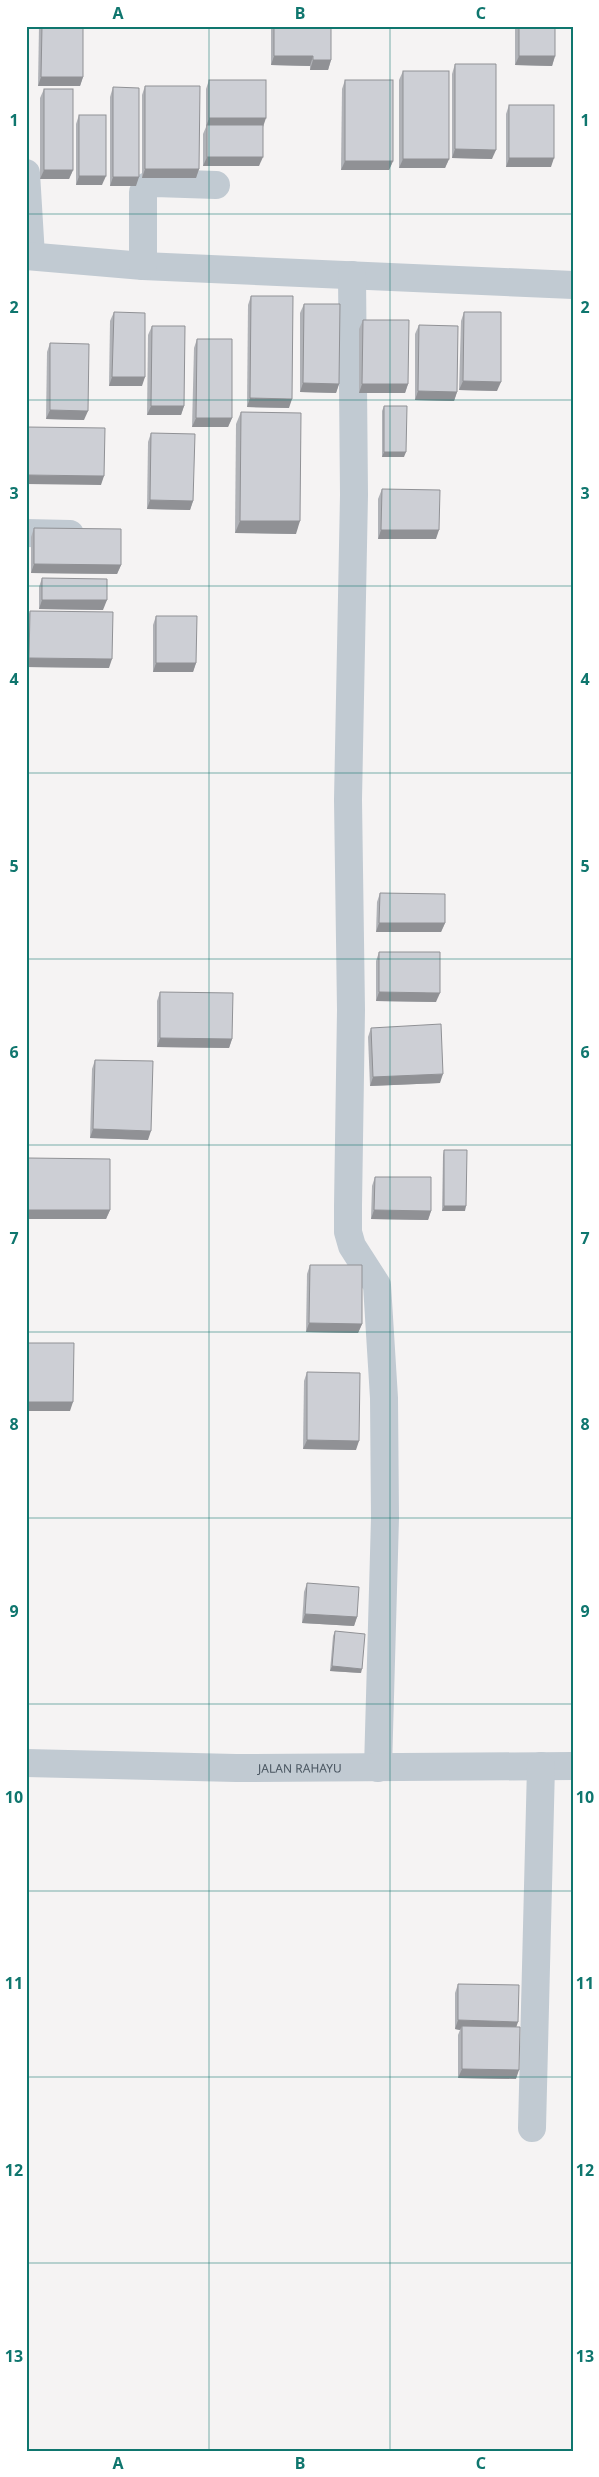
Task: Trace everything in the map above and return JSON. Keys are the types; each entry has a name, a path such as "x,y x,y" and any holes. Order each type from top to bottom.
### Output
{"street":[{"path":"26,173 28,256 143,266 573,285"},
{"path":"143,266 143,192 147,186 155,183 216,184"},
{"path":"352,275 354,495 348,800 351,1010 348,1232 352,1246 377,1285 384,1398 385,1518 378,1768"},
{"path":"26,533 96,534"},
{"name":"JALAN RAHAYU","path":"26,1763 378,1768 573,1766"},
{"path":"532,2128 541,1766"}],"building":[{"path":"42,26 83,26 83,77 41,77"},
{"path":"274,26 331,26 331,60 313,60 313,56 274,56"},
{"path":"519,26 555,26 555,56 519,56"},
{"path":"455,64 496,64 496,150 455,149"},
{"path":"403,71 449,71 449,159 403,159"},
{"path":"209,80 266,80 266,118 209,118"},
{"path":"345,80 393,80 393,161 345,161"},
{"path":"145,86 200,86 199,169 145,169"},
{"path":"113,87 139,88 139,177 113,177"},
{"path":"44,89 73,89 73,170 44,170"},
{"path":"509,105 554,105 554,158 509,158"},
{"path":"79,115 106,115 106,176 79,176"},
{"path":"207,125 263,125 263,157 207,157"},
{"path":"251,296 293,296 292,399 250,398"},
{"path":"304,304 340,304 339,384 303,383"},
{"path":"114,312 145,313 145,377 112,377"},
{"path":"464,312 501,312 501,382 463,381"},
{"path":"363,320 409,320 408,384 362,384"},
{"path":"419,325 458,326 457,392 418,391"},
{"path":"152,326 185,326 184,406 151,406"},
{"path":"197,339 232,339 232,418 196,418"},
{"path":"50,343 89,344 88,411 50,410"},
{"path":"384,406 407,406 406,452 384,452"},
{"path":"241,412 301,413 300,521 240,521"},
{"path":"26,427 105,428 104,476 26,475"},
{"path":"151,433 195,434 193,501 150,500"},
{"path":"382,489 440,490 439,530 381,530"},
{"path":"34,528 121,529 121,565 34,564"},
{"path":"42,578 107,579 107,600 42,600"},
{"path":"30,611 113,612 112,659 29,658"},
{"path":"156,616 197,616 196,663 156,663"},
{"path":"380,893 445,894 445,923 379,923"},
{"path":"379,952 440,952 440,993 379,992"},
{"path":"160,992 233,993 232,1039 160,1038"},
{"path":"441,1024 443,1074 373,1077 371,1028"},
{"path":"95,1060 153,1061 151,1131 93,1129"},
{"path":"444,1150 467,1150 466,1206 444,1206"},
{"path":"28,1158 110,1159 110,1210 27,1210"},
{"path":"375,1177 431,1177 431,1211 374,1210"},
{"path":"310,1265 362,1265 362,1324 309,1323"},
{"path":"26,1343 74,1343 73,1402 26,1402"},
{"path":"307,1372 360,1373 359,1441 307,1440"},
{"path":"307,1583 359,1587 357,1617 305,1614"},
{"path":"335,1631 365,1634 362,1669 332,1666"},
{"path":"458,1984 519,1985 518,2022 458,2020"},
{"path":"462,2026 520,2027 519,2070 462,2069"}]}
